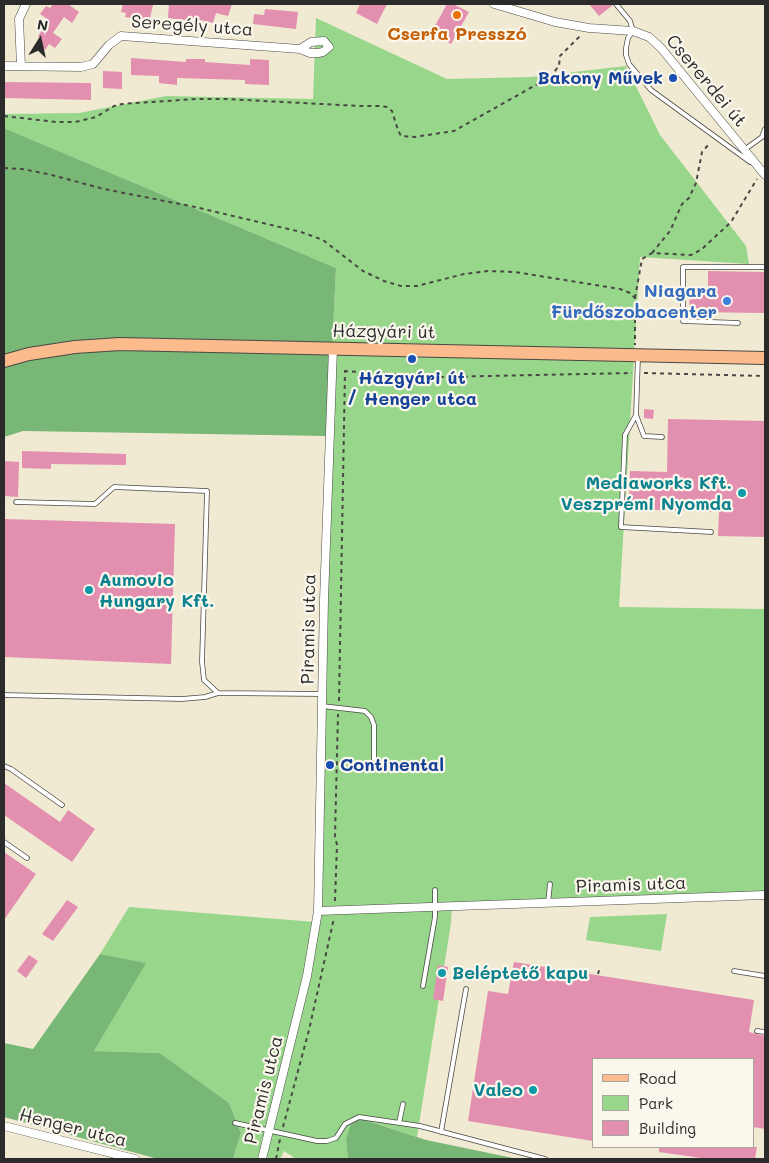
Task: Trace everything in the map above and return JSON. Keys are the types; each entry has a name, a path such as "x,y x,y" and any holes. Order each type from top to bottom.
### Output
{"main road":[{"name":"Házgyári út","path":"4,361 29,354 75,347 120,344 765,358"}],"street":[{"path":"21,66 19,19 26,4"},
{"name":"Csererdei út","path":"494,4 548,20 589,28 633,31 649,37 661,48 764,172"},
{"name":"Seregély utca","path":"4,66 81,67 93,64 109,45 121,36 300,49"},
{"name":"Piramis utca","path":"262,1159 307,976 318,911 322,694 333,348"},
{"name":"Piramis utca","path":"318,911 765,895"},
{"name":"Henger utca","path":"4,1126 135,1159"}],"lane":[{"path":"616,4 630,21 633,31 628,38 626,48 629,64 651,90 764,172"},
{"path":"744,150 762,137 765,129"},
{"path":"738,323 683,321 683,267 765,267"},
{"path":"636,355 638,373 636,416 644,436 662,437"},
{"path":"636,416 625,435 621,527 711,532"},
{"path":"16,502 95,504 114,486 207,491 202,662 204,680 218,693"},
{"path":"4,695 182,699 205,697 218,693 322,694"},
{"path":"322,706 365,711 371,717 374,725 374,759"},
{"path":"4,766 62,805"},
{"path":"4,842 27,858"},
{"path":"548,903 550,884"},
{"path":"423,986 436,907 435,890"},
{"path":"734,971 765,976"},
{"path":"441,1132 466,989"},
{"path":"757,1031 765,1032"},
{"path":"400,1123 403,1104"},
{"path":"235,1123 318,1141 327,1141 336,1138 345,1124 359,1116 441,1132 545,1159"}],"path":[{"path":"4,116 56,122 75,122 96,117 114,106 122,104 226,99 387,107 392,111 401,136 414,137 454,131 550,77 559,66 560,56 589,28"},
{"path":"636,355 635,298 642,259 652,253 670,231 682,204 689,198 696,183 702,152 716,136"},
{"path":"4,168 48,174 104,189 214,211 301,232 322,240 363,271 384,282 401,286 417,286 488,271 515,272 620,289 630,293 635,298"},
{"path":"652,253 691,255 702,249 732,222 764,172"},
{"path":"332,371 440,377 638,373 765,376"},
{"path":"598,974 600,967"}],"green space":[{"path":"316,18 447,79 531,77 626,66 660,135 746,246 749,264 640,257 619,607 765,609 765,893 452,905 451,923 417,1137 354,1116 346,1140 348,1159 296,1159 284,1151 280,1159 233,1159 241,1133 229,1103 160,1053 94,1051 145,963 100,954 129,907 315,922 328,436 336,268 4,128 4,114 79,113 166,96 313,99"},
{"path":"4,128 336,268 328,436 23,431 4,437"},
{"path":"667,914 661,951 586,940 590,917"},
{"path":"100,954 146,963 94,1051 160,1053 229,1103 241,1133 233,1159 158,1159 4,1117 4,1043 33,1049"},
{"path":"353,1116 426,1140 518,1159 348,1159 346,1140"}],"building":[{"path":"53,4 68,4 79,12 72,23 64,17 53,33 62,39 55,48 49,44 45,50 38,45 42,39 38,36 49,20 40,14 46,6 50,8"},
{"path":"123,4 153,5 150,18 145,17 144,20 125,17 126,13 121,12"},
{"path":"169,4 232,4 228,16 216,13 213,23 192,18 192,21 168,18"},
{"path":"360,4 387,4 377,24 356,13"},
{"path":"447,4 453,4 469,12 451,44 431,33"},
{"path":"589,4 612,4 613,5 599,16"},
{"path":"265,9 298,12 296,29 253,24 254,14 264,15"},
{"path":"131,58 186,62 186,59 205,59 205,62 250,65 250,59 269,60 269,85 245,84 245,80 177,78 177,85 159,83 159,76 131,75"},
{"path":"103,71 122,72 122,89 103,88"},
{"path":"4,82 91,83 91,100 4,98"},
{"name":"Niagara Fürdőszobacenter","path":"708,271 765,272 765,313 689,312 690,289 708,289"},
{"path":"644,409 654,410 653,419 644,418"},
{"name":"Mediaworks Kft. Veszprémi Nyomda","path":"668,419 765,421 765,537 718,536 719,512 629,509 630,471 667,472"},
{"path":"22,451 126,454 126,465 51,464 51,469 22,468"},
{"path":"4,461 19,462 18,497 4,496"},
{"name":"Aumovio Hungary Kft.","path":"4,519 175,524 171,664 4,657"},
{"path":"4,783 60,822 68,810 95,829 72,862 4,815"},
{"path":"4,852 36,874 4,920"},
{"path":"67,900 78,907 53,941 42,934"},
{"path":"29,955 38,961 26,978 17,971"},
{"name":"Valeo","path":"514,962 754,1000 749,1032 765,1036 765,1129 754,1127 754,1058 592,1058 592,1141 468,1121 488,991 508,994"},
{"name":"Beléptető kapu","path":"438,965 448,967 443,1001 433,999"},
{"path":"757,1147 755,1159 708,1159 659,1152 659,1148"}],"place":[{"name":"Cserfa Presszó","path":"457,15"},
{"name":"Bakony Művek","path":"673,78"},
{"name":"Niagara Fürdőszobacenter","path":"727,301"},
{"name":"Házgyári út / Henger utca","path":"412,359"},
{"name":"Mediaworks Kft. Veszprémi Nyomda","path":"742,493"},
{"name":"Aumovio Hungary Kft.","path":"89,590"},
{"name":"Continental","path":"330,765"},
{"name":"Beléptető kapu","path":"442,973"},
{"name":"Valeo","path":"533,1090"}]}
